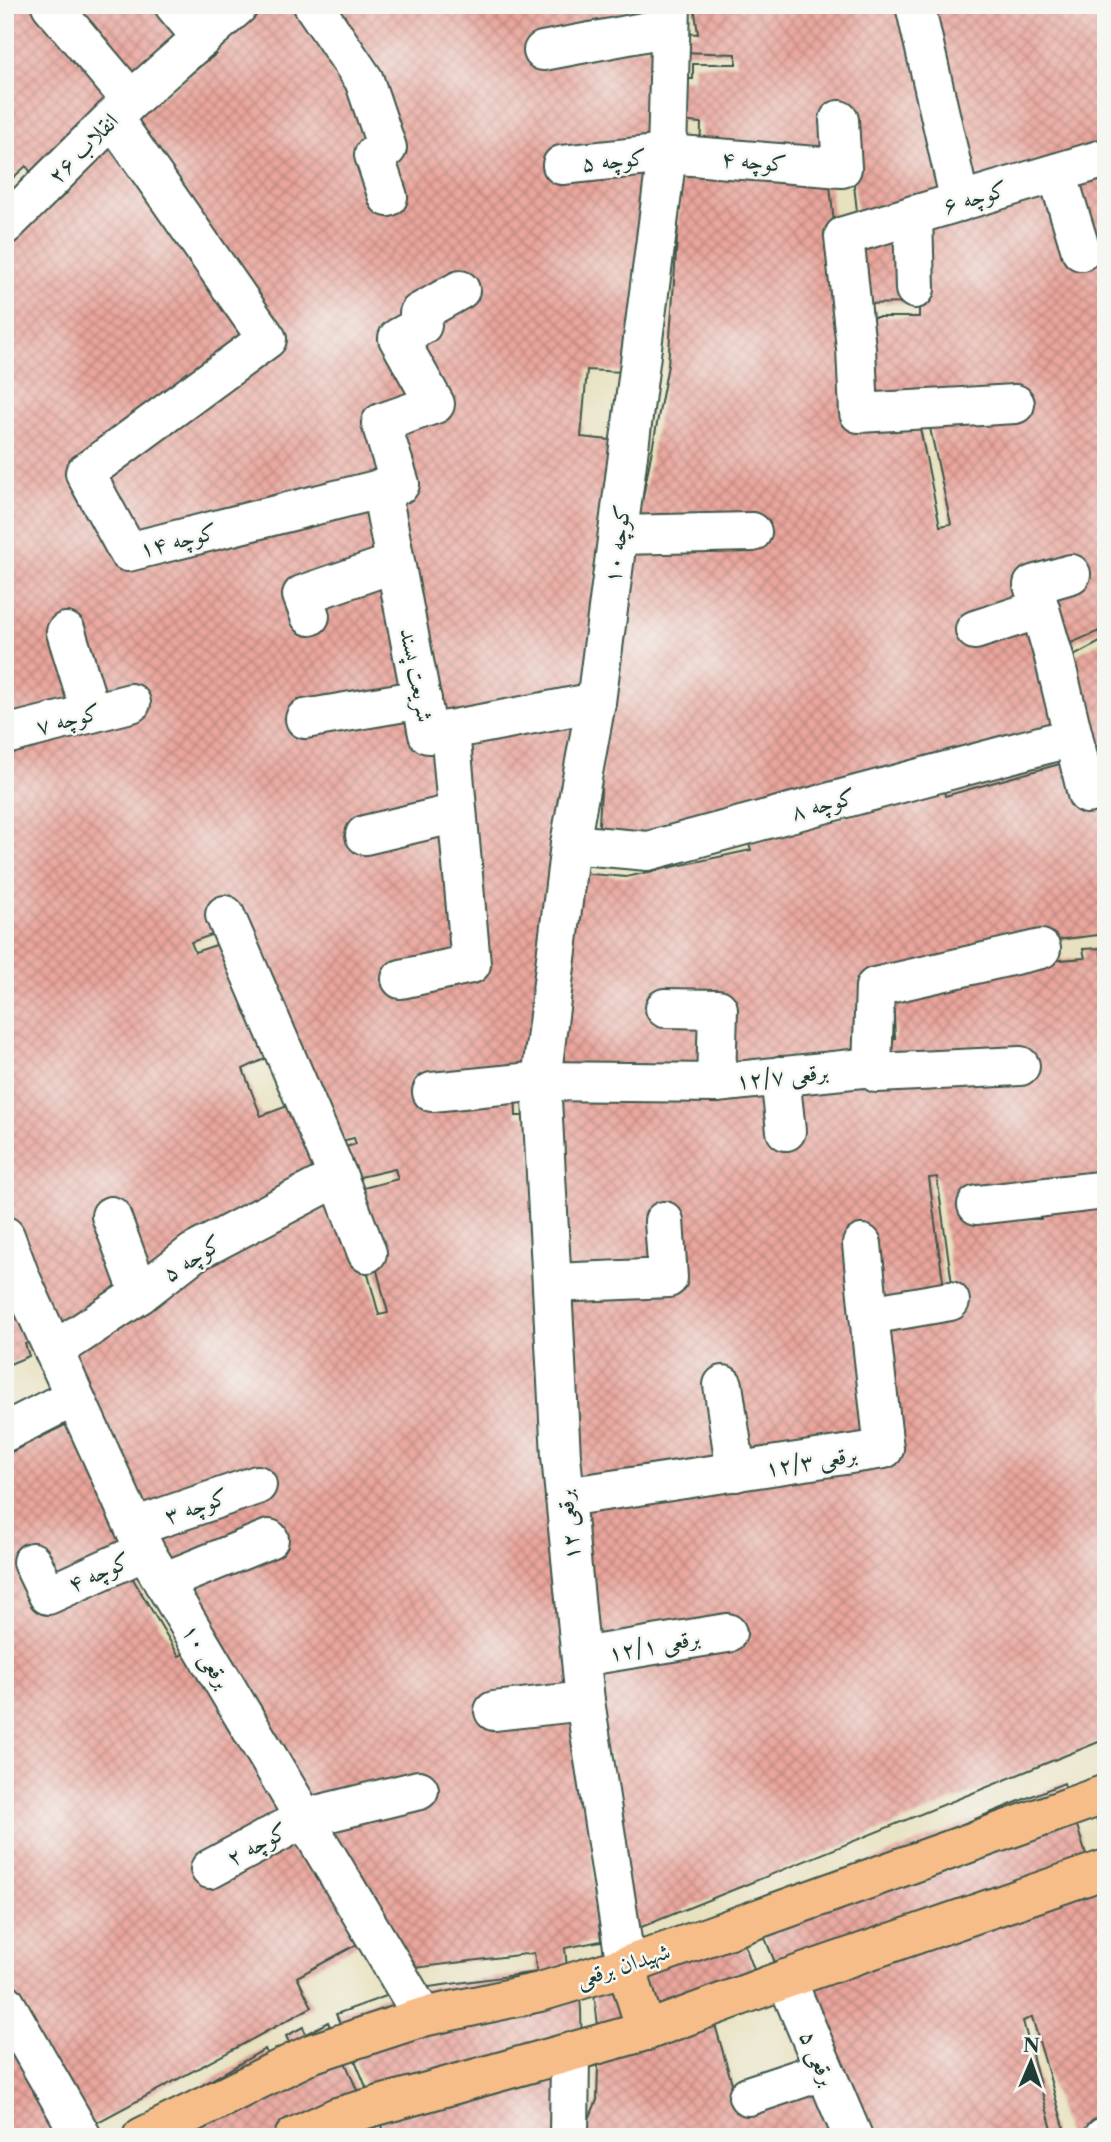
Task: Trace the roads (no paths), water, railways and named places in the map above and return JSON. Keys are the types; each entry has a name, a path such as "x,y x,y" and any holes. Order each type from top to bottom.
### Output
{"main road":[{"name":"شهیدان برقعی","path":"142,2137 313,2053 423,2017 540,1992 626,1966 1106,1794"},
{"path":"294,2137 337,2117 646,2031 786,1979 1105,1870"},
{"path":"626,1966 646,2031"}],"street":[{"path":"51,5 122,109"},
{"path":"174,5 202,38"},
{"name":"انقلاب ۲۶","path":"5,225 122,109 240,5"},
{"path":"313,5 364,80 387,148 374,155 387,197"},
{"path":"915,5 960,202"},
{"path":"543,51 670,16"},
{"name":"کوچه ۱۰","path":"541,1081 570,844 596,702 619,535 667,154 670,16"},
{"name":"کوچه ۱۴","path":"122,109 267,339 85,473 128,552 381,488"},
{"name":"کوچه ۴","path":"667,154 842,168 839,120"},
{"name":"کوچه ۵","path":"562,165 667,154"},
{"name":"کوچه ۶","path":"1015,404 859,413 856,348 844,236 1106,158"},
{"path":"1057,173 1081,251"},
{"path":"913,215 915,289"},
{"path":"381,488 400,484 381,423 435,404 398,338 422,325 419,313 460,290"},
{"name":"شریعت پسند","path":"381,488 428,734 596,702"},
{"path":"619,535 752,532"},
{"path":"310,616 302,595 395,563"},
{"path":"1071,575 1032,585 1087,794 1106,790"},
{"path":"975,630 1040,609"},
{"path":"66,632 92,713"},
{"path":"305,719 422,699"},
{"name":"کوچه ۷","path":"5,735 131,703"},
{"path":"401,979 471,964 450,730"},
{"name":"کوچه ۸","path":"570,844 648,850 1073,737"},
{"path":"365,835 457,813"},
{"path":"219,931 338,1177 368,1253"},
{"path":"872,1067 875,987 1041,949"},
{"path":"665,1008 718,1009 716,1083"},
{"name":"برقعی ۱۲/۷","path":"432,1092 541,1081 716,1083 872,1067 877,1073 1020,1066"},
{"path":"780,1076 786,1131"},
{"name":"برقعی ۱۲","path":"541,1081 565,1497 585,1702 626,1966"},
{"name":"کوچه ۵","path":"54,1351 140,1294 193,1253 338,1177"},
{"path":"977,1205 1106,1190"},
{"path":"111,1216 140,1294"},
{"path":"554,1283 668,1278 664,1221"},
{"name":"برقعی ۱۰","path":"5,1236 21,1279 74,1398 147,1554 423,2017"},
{"path":"862,1244 869,1315 950,1301"},
{"name":"برقعی ۱۲/۳","path":"565,1497 884,1450 869,1315"},
{"path":"723,1385 736,1472"},
{"path":"5,1432 74,1398"},
{"name":"کوچه ۳","path":"147,1554 257,1485"},
{"path":"147,1554 270,1539"},
{"name":"کوچه ۴","path":"32,1562 48,1595 147,1554"},
{"name":"برقعی ۱۲/۱","path":"581,1657 727,1633"},
{"path":"494,1711 585,1702"},
{"name":"کوچه ۲","path":"210,1869 305,1818 419,1790"},
{"name":"برقعی ۵","path":"786,1979 822,2071 853,2137"},
{"path":"5,2003 82,2137"},
{"path":"569,2137 570,2054"},
{"path":"748,2096 822,2071"}]}
